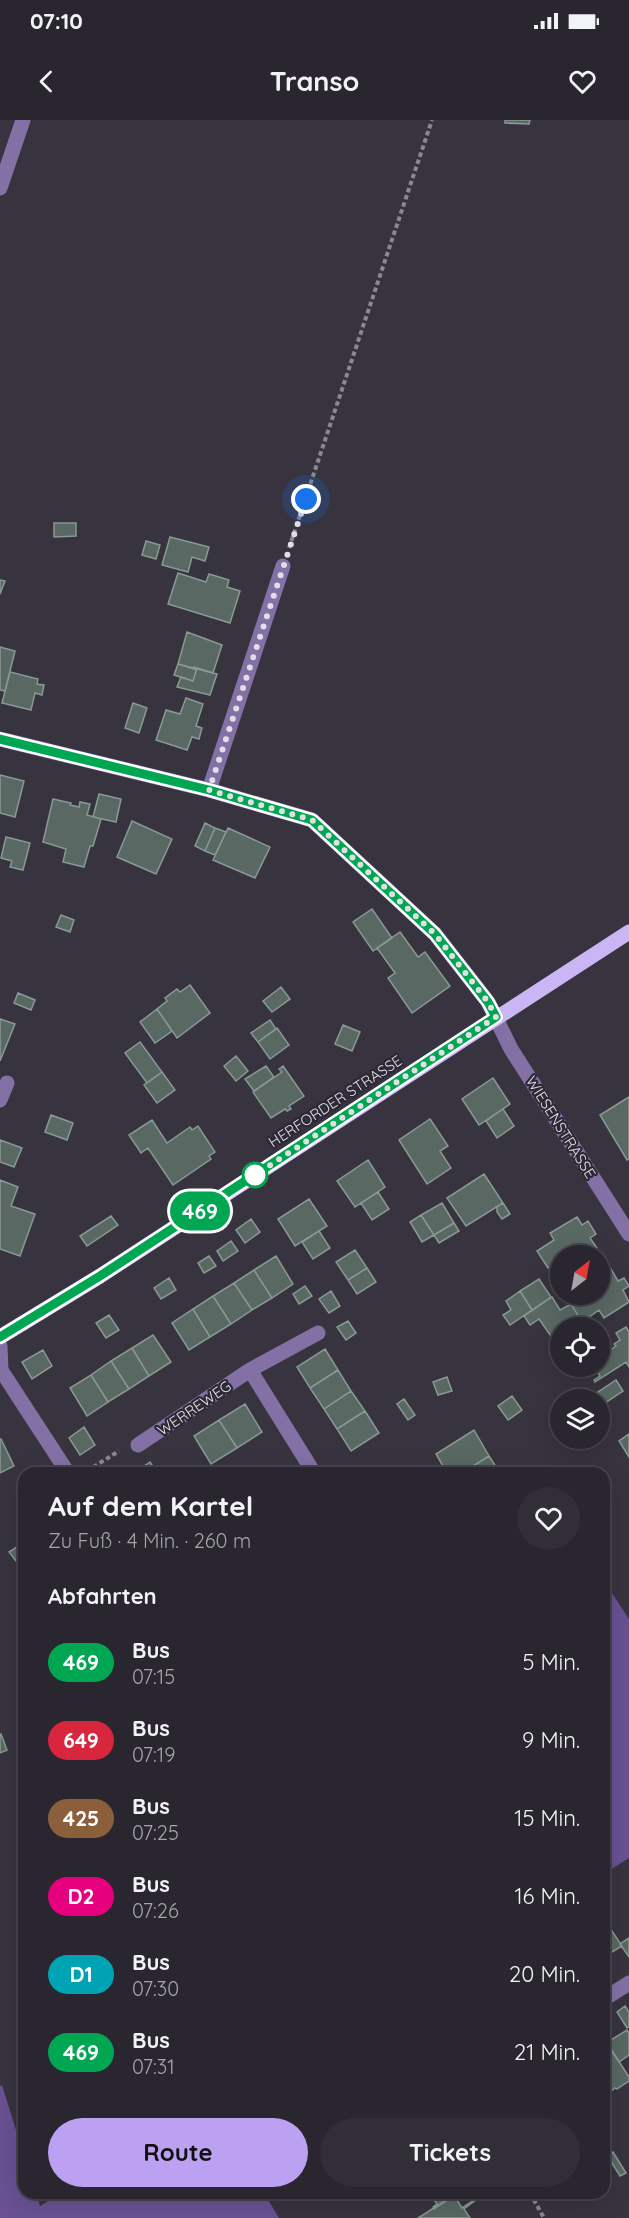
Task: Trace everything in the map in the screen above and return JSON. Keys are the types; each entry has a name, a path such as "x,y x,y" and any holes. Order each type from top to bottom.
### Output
{"main road":[{"name":"HERFORDER STRASSE","path":"0,1337 100,1276 629,932"}],"street":[{"path":"0,188 22,120"},
{"path":"209,790 283,566"},
{"name":"WIESENSTRASSE","path":"0,739 209,790 312,820 435,934 488,1002 511,1049 629,1234"},
{"path":"0,1100 7,1083"},
{"name":"WERREWEG","path":"138,1445 250,1370 318,1333"},
{"path":"0,1346 1,1370 64,1467"},
{"path":"250,1370 310,1467"},
{"path":"610,1995 629,1983"}],"path":[{"path":"283,566 432,120"},
{"path":"93,1467 132,1442 138,1445"},
{"path":"533,2199 544,2218"}],"shaded area":[{"path":"610,1590 629,1619 629,1858 610,1870"},
{"path":"2,2085 18,2137 18,2199 38,2199 40,2206 51,2199 268,2199 279,2218 0,2218 0,2086"}],"building":[{"path":"505,120 530,120 529,124 505,123"},
{"path":"54,523 76,523 76,536 54,537"},
{"path":"170,537 209,547 205,561 192,557 188,572 162,565"},
{"path":"146,541 160,545 156,559 142,555"},
{"path":"178,573 206,582 209,574 229,580 227,587 240,591 230,623 168,604"},
{"path":"0,580 5,581 0,594"},
{"path":"187,632 222,645 213,673 178,664"},
{"path":"0,647 15,651 5,691 0,690"},
{"path":"178,664 197,668 193,681 174,675"},
{"path":"197,668 217,674 210,695 177,687 181,677 193,681"},
{"path":"10,672 38,679 37,684 44,685 42,695 35,693 31,710 2,703"},
{"path":"186,698 203,704 196,726 202,728 199,739 192,737 187,750 156,740 166,710 180,714"},
{"path":"133,703 147,708 139,733 125,728"},
{"path":"0,775 24,781 15,817 0,813"},
{"path":"99,794 121,799 116,822 93,817"},
{"path":"53,799 79,807 80,802 90,804 87,815 101,819 84,867 63,862 66,849 43,842"},
{"path":"132,821 172,839 156,874 117,857"},
{"path":"205,823 215,828 205,851 195,846"},
{"path":"215,828 226,832 215,855 205,851"},
{"path":"228,828 270,847 255,878 213,860"},
{"path":"6,837 30,843 23,870 10,867 12,861 1,858"},
{"path":"372,909 392,938 373,951 353,922"},
{"path":"61,915 74,920 70,932 56,927"},
{"path":"400,932 418,957 425,952 450,986 412,1013 388,978 395,973 377,948"},
{"path":"190,985 210,1013 177,1038 157,1009 167,1001 165,998 177,989 180,992"},
{"path":"281,987 290,999 272,1012 263,1001"},
{"path":"18,993 35,1000 31,1010 14,1003"},
{"path":"157,1009 172,1031 155,1043 140,1022"},
{"path":"0,1019 15,1024 0,1061"},
{"path":"270,1020 276,1029 258,1042 251,1033"},
{"path":"343,1025 360,1032 352,1051 335,1044"},
{"path":"277,1028 289,1045 270,1059 258,1042"},
{"path":"140,1042 162,1072 147,1083 125,1053"},
{"path":"236,1056 248,1071 236,1081 224,1066"},
{"path":"266,1066 274,1077 254,1091 245,1079"},
{"path":"283,1066 304,1096 289,1106 291,1109 287,1111 285,1109 271,1118 253,1092 282,1072 279,1069"},
{"path":"162,1072 175,1090 157,1103 144,1085"},
{"path":"493,1078 510,1104 479,1125 462,1099"},
{"path":"629,1097 629,1159 627,1160 600,1115"},
{"path":"503,1109 514,1126 497,1138 486,1121"},
{"path":"51,1115 73,1123 67,1140 45,1132"},
{"path":"430,1119 448,1146 440,1151 451,1168 427,1184 399,1140"},
{"path":"152,1120 167,1143 190,1127 192,1130 198,1126 215,1152 209,1156 211,1159 173,1185 148,1148 141,1153 129,1135"},
{"path":"0,1140 22,1148 14,1167 0,1162"},
{"path":"368,1160 385,1187 355,1207 337,1181"},
{"path":"484,1174 503,1203 466,1226 447,1198"},
{"path":"0,1180 18,1187 11,1206 35,1214 20,1256 0,1249"},
{"path":"378,1192 389,1209 372,1220 361,1203"},
{"path":"309,1199 327,1226 295,1246 278,1219"},
{"path":"442,1203 454,1223 434,1235 421,1215"},
{"path":"503,1203 510,1214 502,1219 497,1212 497,1207"},
{"path":"421,1215 434,1235 422,1242 410,1222"},
{"path":"111,1216 118,1225 87,1246 80,1236"},
{"path":"577,1217 582,1225 588,1221 596,1234 590,1238 595,1245 550,1245 550,1267 548,1268 537,1251 554,1240 550,1233"},
{"path":"251,1219 260,1232 245,1243 236,1230"},
{"path":"454,1223 459,1231 439,1243 434,1235"},
{"path":"319,1231 330,1248 313,1259 302,1242"},
{"path":"231,1241 238,1251 223,1261 217,1251"},
{"path":"355,1250 367,1268 348,1280 336,1262"},
{"path":"209,1256 216,1266 204,1273 198,1263"},
{"path":"276,1256 293,1284 272,1298 254,1270"},
{"path":"367,1268 376,1282 357,1294 348,1280"},
{"path":"254,1270 272,1298 252,1310 234,1283"},
{"path":"610,1270 618,1281 624,1278 629,1286 623,1290 629,1302 606,1317 599,1310 589,1317 579,1317 572,1305 610,1305"},
{"path":"169,1278 176,1290 161,1299 154,1288"},
{"path":"539,1279 550,1298 532,1310 520,1291"},
{"path":"234,1283 252,1310 231,1324 213,1296"},
{"path":"305,1286 312,1296 299,1304 293,1294"},
{"path":"331,1291 340,1306 329,1313 319,1299"},
{"path":"520,1291 532,1310 510,1325 503,1315 511,1310 506,1301"},
{"path":"213,1296 231,1324 210,1337 193,1309"},
{"path":"550,1298 550,1305 557,1305 560,1310 572,1305 579,1317 550,1317 550,1335 539,1319 530,1325 524,1316"},
{"path":"193,1309 210,1337 189,1350 172,1323"},
{"path":"109,1315 119,1330 106,1338 96,1323"},
{"path":"348,1321 356,1333 346,1340 337,1327"},
{"path":"626,1327 629,1332 629,1367 626,1362 610,1372 610,1350 620,1340 616,1333"},
{"path":"153,1335 171,1362 149,1376 132,1348"},
{"path":"132,1348 149,1376 129,1389 111,1361"},
{"path":"325,1349 338,1370 310,1388 297,1367"},
{"path":"43,1350 52,1366 32,1379 22,1362"},
{"path":"111,1361 129,1389 108,1402 91,1375"},
{"path":"338,1370 351,1391 324,1409 310,1388"},
{"path":"91,1375 108,1402 87,1416 70,1388"},
{"path":"447,1377 452,1391 438,1395 433,1382"},
{"path":"616,1380 623,1391 610,1400 610,1389 602,1389"},
{"path":"351,1391 365,1411 337,1429 324,1409"},
{"path":"512,1396 522,1410 508,1420 498,1406"},
{"path":"404,1399 415,1415 408,1420 397,1404"},
{"path":"245,1404 262,1432 237,1448 219,1420"},
{"path":"365,1411 379,1433 351,1451 337,1429"},
{"path":"219,1420 237,1448 211,1464 194,1436"},
{"path":"84,1427 95,1445 80,1455 69,1438"},
{"path":"474,1430 489,1456 472,1467 444,1467 436,1454"},
{"path":"629,1434 629,1457 619,1441"},
{"path":"0,1440 14,1466 0,1473"},
{"path":"489,1456 496,1467 472,1467"},
{"path":"150,1462 153,1467 143,1467"},
{"path":"18,1546 18,1563 9,1552"},
{"path":"0,1735 7,1750 0,1753"},
{"path":"610,1928 622,1946 610,1953"},
{"path":"629,1938 629,1957 620,1944"},
{"path":"625,2006 629,2012 629,2027 627,2028 617,2012"},
{"path":"627,2030 629,2055 619,2062 610,2049 610,2041"},
{"path":"610,2048 629,2077 629,2081 610,2092"},
{"path":"613,2152 626,2173 620,2176 610,2160 610,2154"},
{"path":"434,2199 449,2199 434,2209 433,2207 437,2204"},
{"path":"448,2199 456,2199 462,2208 477,2199 464,2209 470,2218 418,2218"}],"bus line":[{"name":"469","path":"0,739 209,790 312,820 435,934 488,1002 496,1017 100,1276 38,1316 0,1337"}],"route":[{"path":"255,1175 249,1179 496,1017 488,1002 435,934 312,820 209,790 306,499"}]}
